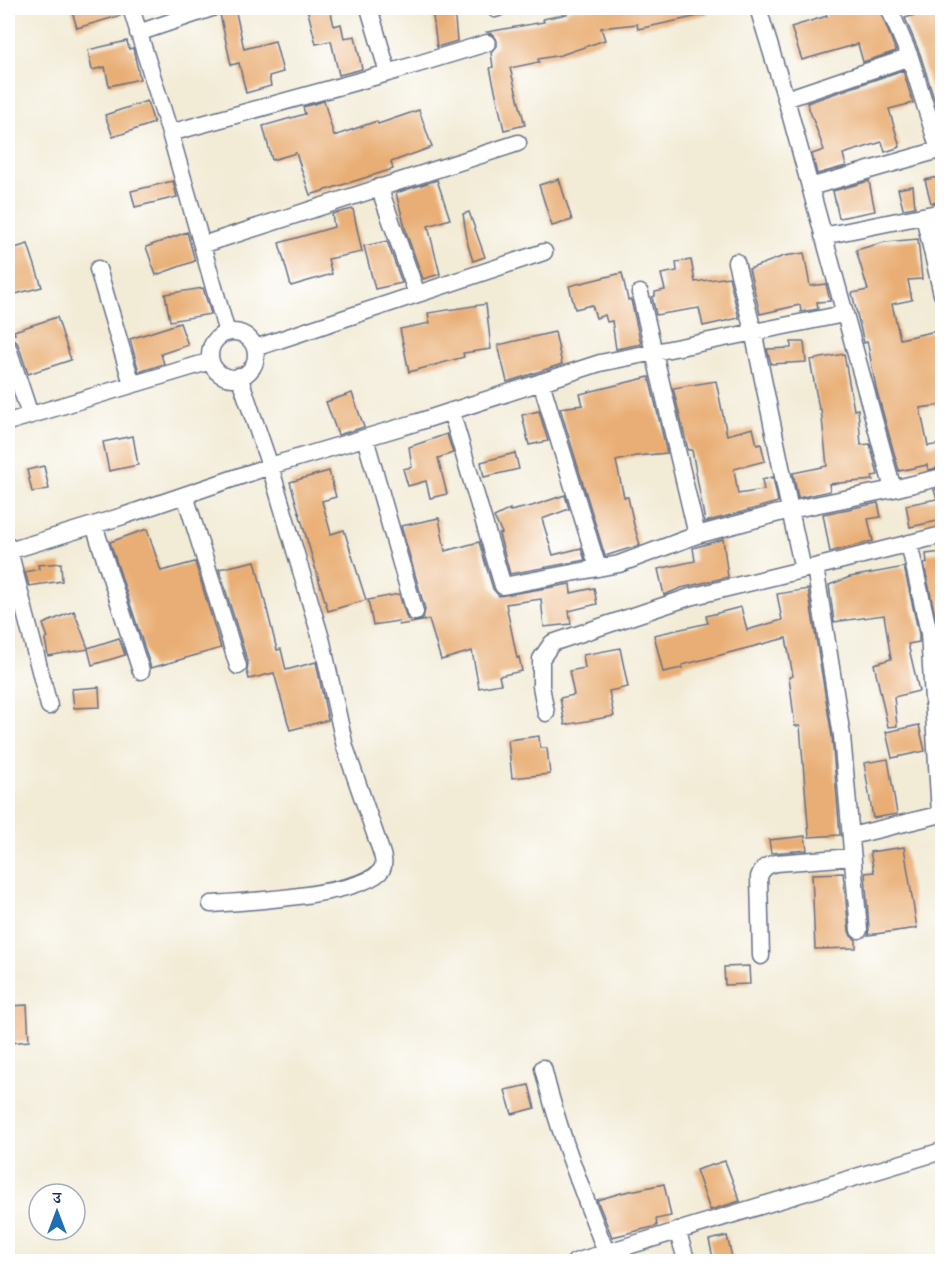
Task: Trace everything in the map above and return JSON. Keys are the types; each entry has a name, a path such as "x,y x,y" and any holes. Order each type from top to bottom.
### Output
{"street":[{"path":"131,8 170,133 227,333"},
{"path":"138,33 212,8"},
{"path":"369,8 388,73"},
{"path":"810,187 941,150 910,57 890,8"},
{"path":"762,9 893,489"},
{"path":"170,133 388,73 487,43"},
{"path":"786,99 910,57"},
{"path":"202,245 518,143"},
{"path":"379,187 417,294"},
{"path":"823,236 942,212"},
{"path":"924,216 942,294"},
{"path":"255,348 544,252"},
{"path":"736,262 753,331 789,510 809,568 842,736 859,930"},
{"path":"98,269 132,384"},
{"path":"640,293 652,352 697,535"},
{"path":"49,706 8,549 94,525 270,466 600,363 844,314"},
{"path":"227,333 241,333 255,348 255,362 246,374 225,376 211,361 212,347 220,336 227,333"},
{"path":"8,348 30,415"},
{"path":"8,422 211,361"},
{"path":"211,904 321,893 365,881 381,871 383,866 381,851 345,747 322,642 270,466 239,376"},
{"path":"541,382 598,568"},
{"path":"451,411 503,586 619,564 697,535 789,510 942,477"},
{"path":"365,438 415,612"},
{"path":"185,495 238,666"},
{"path":"94,525 141,671"},
{"path":"546,713 541,686 542,659 552,643 690,597 942,535"},
{"path":"851,836 941,814 929,633 909,543"},
{"path":"761,956 759,877 762,870 767,865 776,863 853,857"},
{"path":"543,1068 563,1135 606,1252"},
{"path":"585,1260 677,1230 942,1151"},
{"path":"677,1230 687,1262"}],"building":[{"path":"71,8 121,8 122,15 77,28"},
{"path":"222,8 235,8 244,49 275,41 283,72 269,76 271,86 246,93 239,63 231,65 220,14"},
{"path":"307,8 330,8 334,26 341,24 344,38 355,36 362,69 339,75 331,41 316,44"},
{"path":"454,8 457,41 437,47 432,9"},
{"path":"575,8 707,8 708,14 638,29 637,24 601,28 605,40 561,55 538,59 539,62 510,68 525,125 504,130 490,68 493,67 491,53 497,46 497,41 494,35 487,32 544,22 543,19 567,14 566,11"},
{"path":"842,8 879,8 896,51 863,62 858,44 802,60 791,27 827,16 825,12"},
{"path":"942,8 942,103 936,105 920,54 905,18"},
{"path":"127,41 129,49 133,48 140,79 109,86 105,67 92,70 88,50"},
{"path":"903,70 913,103 889,109 900,147 885,152 882,142 843,154 846,166 817,174 812,154 824,150 807,103"},
{"path":"147,101 154,123 113,137 105,115"},
{"path":"324,101 334,136 419,110 432,147 391,162 393,169 310,195 296,153 272,160 263,126 305,114 303,107"},
{"path":"942,176 942,202 931,203 925,180"},
{"path":"559,179 572,220 552,226 539,185"},
{"path":"437,180 450,219 428,226 440,274 423,279 407,235 396,193"},
{"path":"173,181 177,197 135,207 131,191"},
{"path":"869,181 875,211 839,218 833,191"},
{"path":"913,186 915,207 903,209 898,189"},
{"path":"353,209 362,252 328,259 332,274 291,286 279,243 334,227 332,214"},
{"path":"469,212 485,257 473,261 463,214"},
{"path":"187,232 195,261 156,275 146,247"},
{"path":"918,239 922,279 908,280 912,300 892,304 900,339 936,331 942,405 920,408 928,446 942,444 942,467 928,470 927,465 899,471 876,388 868,345 867,342 864,343 852,293 868,290 856,250 885,242"},
{"path":"387,241 402,283 375,289 364,246"},
{"path":"28,244 42,287 8,296 8,250"},
{"path":"804,253 810,286 826,284 830,301 817,302 818,309 801,312 800,305 760,314 749,269 784,256"},
{"path":"691,260 695,282 729,277 739,318 703,326 699,308 656,315 652,297 655,296 655,292 665,290 661,274 677,271 676,262"},
{"path":"622,273 641,344 616,349 612,321 607,322 605,315 596,318 592,305 575,309 569,286"},
{"path":"203,288 211,314 170,321 165,294"},
{"path":"486,304 491,349 463,353 464,357 409,372 400,329 430,323 428,313"},
{"path":"57,317 71,360 28,374 18,344 8,336 15,334 14,331"},
{"path":"180,323 188,345 161,354 164,364 139,372 130,339"},
{"path":"555,332 562,364 507,382 498,345"},
{"path":"791,342 804,342 806,362 771,364 767,349 791,348"},
{"path":"844,354 854,410 858,409 861,445 870,444 878,475 872,476 873,480 829,484 830,491 798,498 793,473 827,466 821,409 819,409 810,360"},
{"path":"649,377 667,453 636,456 616,461 624,497 628,497 640,545 605,556 560,408 583,405 580,394"},
{"path":"716,381 727,435 753,428 757,445 761,444 765,461 734,469 738,494 764,490 762,480 773,477 778,502 705,522 692,450 688,450 673,388"},
{"path":"352,393 364,427 338,435 326,402"},
{"path":"539,411 548,441 529,445 522,415"},
{"path":"447,434 453,453 438,458 447,494 430,498 426,481 408,486 403,469 412,467 409,447"},
{"path":"133,436 138,465 109,471 103,442"},
{"path":"515,453 519,469 484,477 481,462"},
{"path":"44,466 49,489 32,492 27,470"},
{"path":"329,471 336,497 322,501 331,534 344,530 366,600 328,611 290,482"},
{"path":"942,488 942,520 910,527 906,505 937,499 934,490"},
{"path":"565,495 569,509 542,519 553,555 581,548 585,560 510,574 499,534 502,533 494,517 510,509 510,511 532,506"},
{"path":"878,503 881,517 868,519 873,541 830,552 823,514"},
{"path":"439,518 445,551 479,542 493,589 499,596 570,584 571,593 594,588 597,604 569,611 571,624 544,627 541,599 506,604 517,658 519,657 522,671 499,676 501,684 479,688 472,651 441,660 429,620 417,622 423,619 425,609 401,526"},
{"path":"147,529 161,571 195,562 221,648 151,668 110,542"},
{"path":"723,539 728,577 681,588 664,595 658,569 695,561 693,548"},
{"path":"942,552 942,639 940,639 924,564 927,563 926,554"},
{"path":"255,561 277,650 281,649 286,670 316,662 328,720 290,730 274,673 249,679 248,663 219,569"},
{"path":"61,563 62,581 29,586 25,572 39,569 38,565"},
{"path":"904,567 919,634 919,642 908,644 919,691 894,697 897,726 888,727 874,664 891,659 884,615 834,622 829,585 850,577"},
{"path":"808,589 832,737 840,835 809,837 800,726 795,726 789,677 793,676 786,638 663,672 654,635 708,623 706,616 741,607 747,630 782,620 777,594"},
{"path":"399,594 407,619 417,622 399,625 398,621 373,625 368,600"},
{"path":"74,611 88,648 119,638 125,655 92,665 88,649 48,656 45,639 48,638 43,624"},
{"path":"620,648 628,687 609,691 614,716 565,725 560,698 574,695 569,671 585,668 583,655"},
{"path":"99,687 100,707 74,708 72,689"},
{"path":"919,725 925,751 892,758 886,732"},
{"path":"539,736 540,748 547,748 550,774 512,778 508,740"},
{"path":"888,759 897,814 873,818 864,763"},
{"path":"805,836 807,850 771,853 769,840"},
{"path":"904,847 917,928 868,935 865,873 874,872 870,852"},
{"path":"843,873 849,931 856,940 856,948 815,949 812,874"},
{"path":"749,966 750,984 725,985 724,967"},
{"path":"27,1005 29,1041 10,1043 8,1040 8,1006"},
{"path":"529,1085 535,1108 512,1114 505,1090"},
{"path":"725,1161 740,1201 710,1210 696,1170"},
{"path":"664,1184 671,1216 656,1219 657,1226 612,1237 597,1200"},
{"path":"727,1236 732,1257 714,1262 709,1240"}]}
